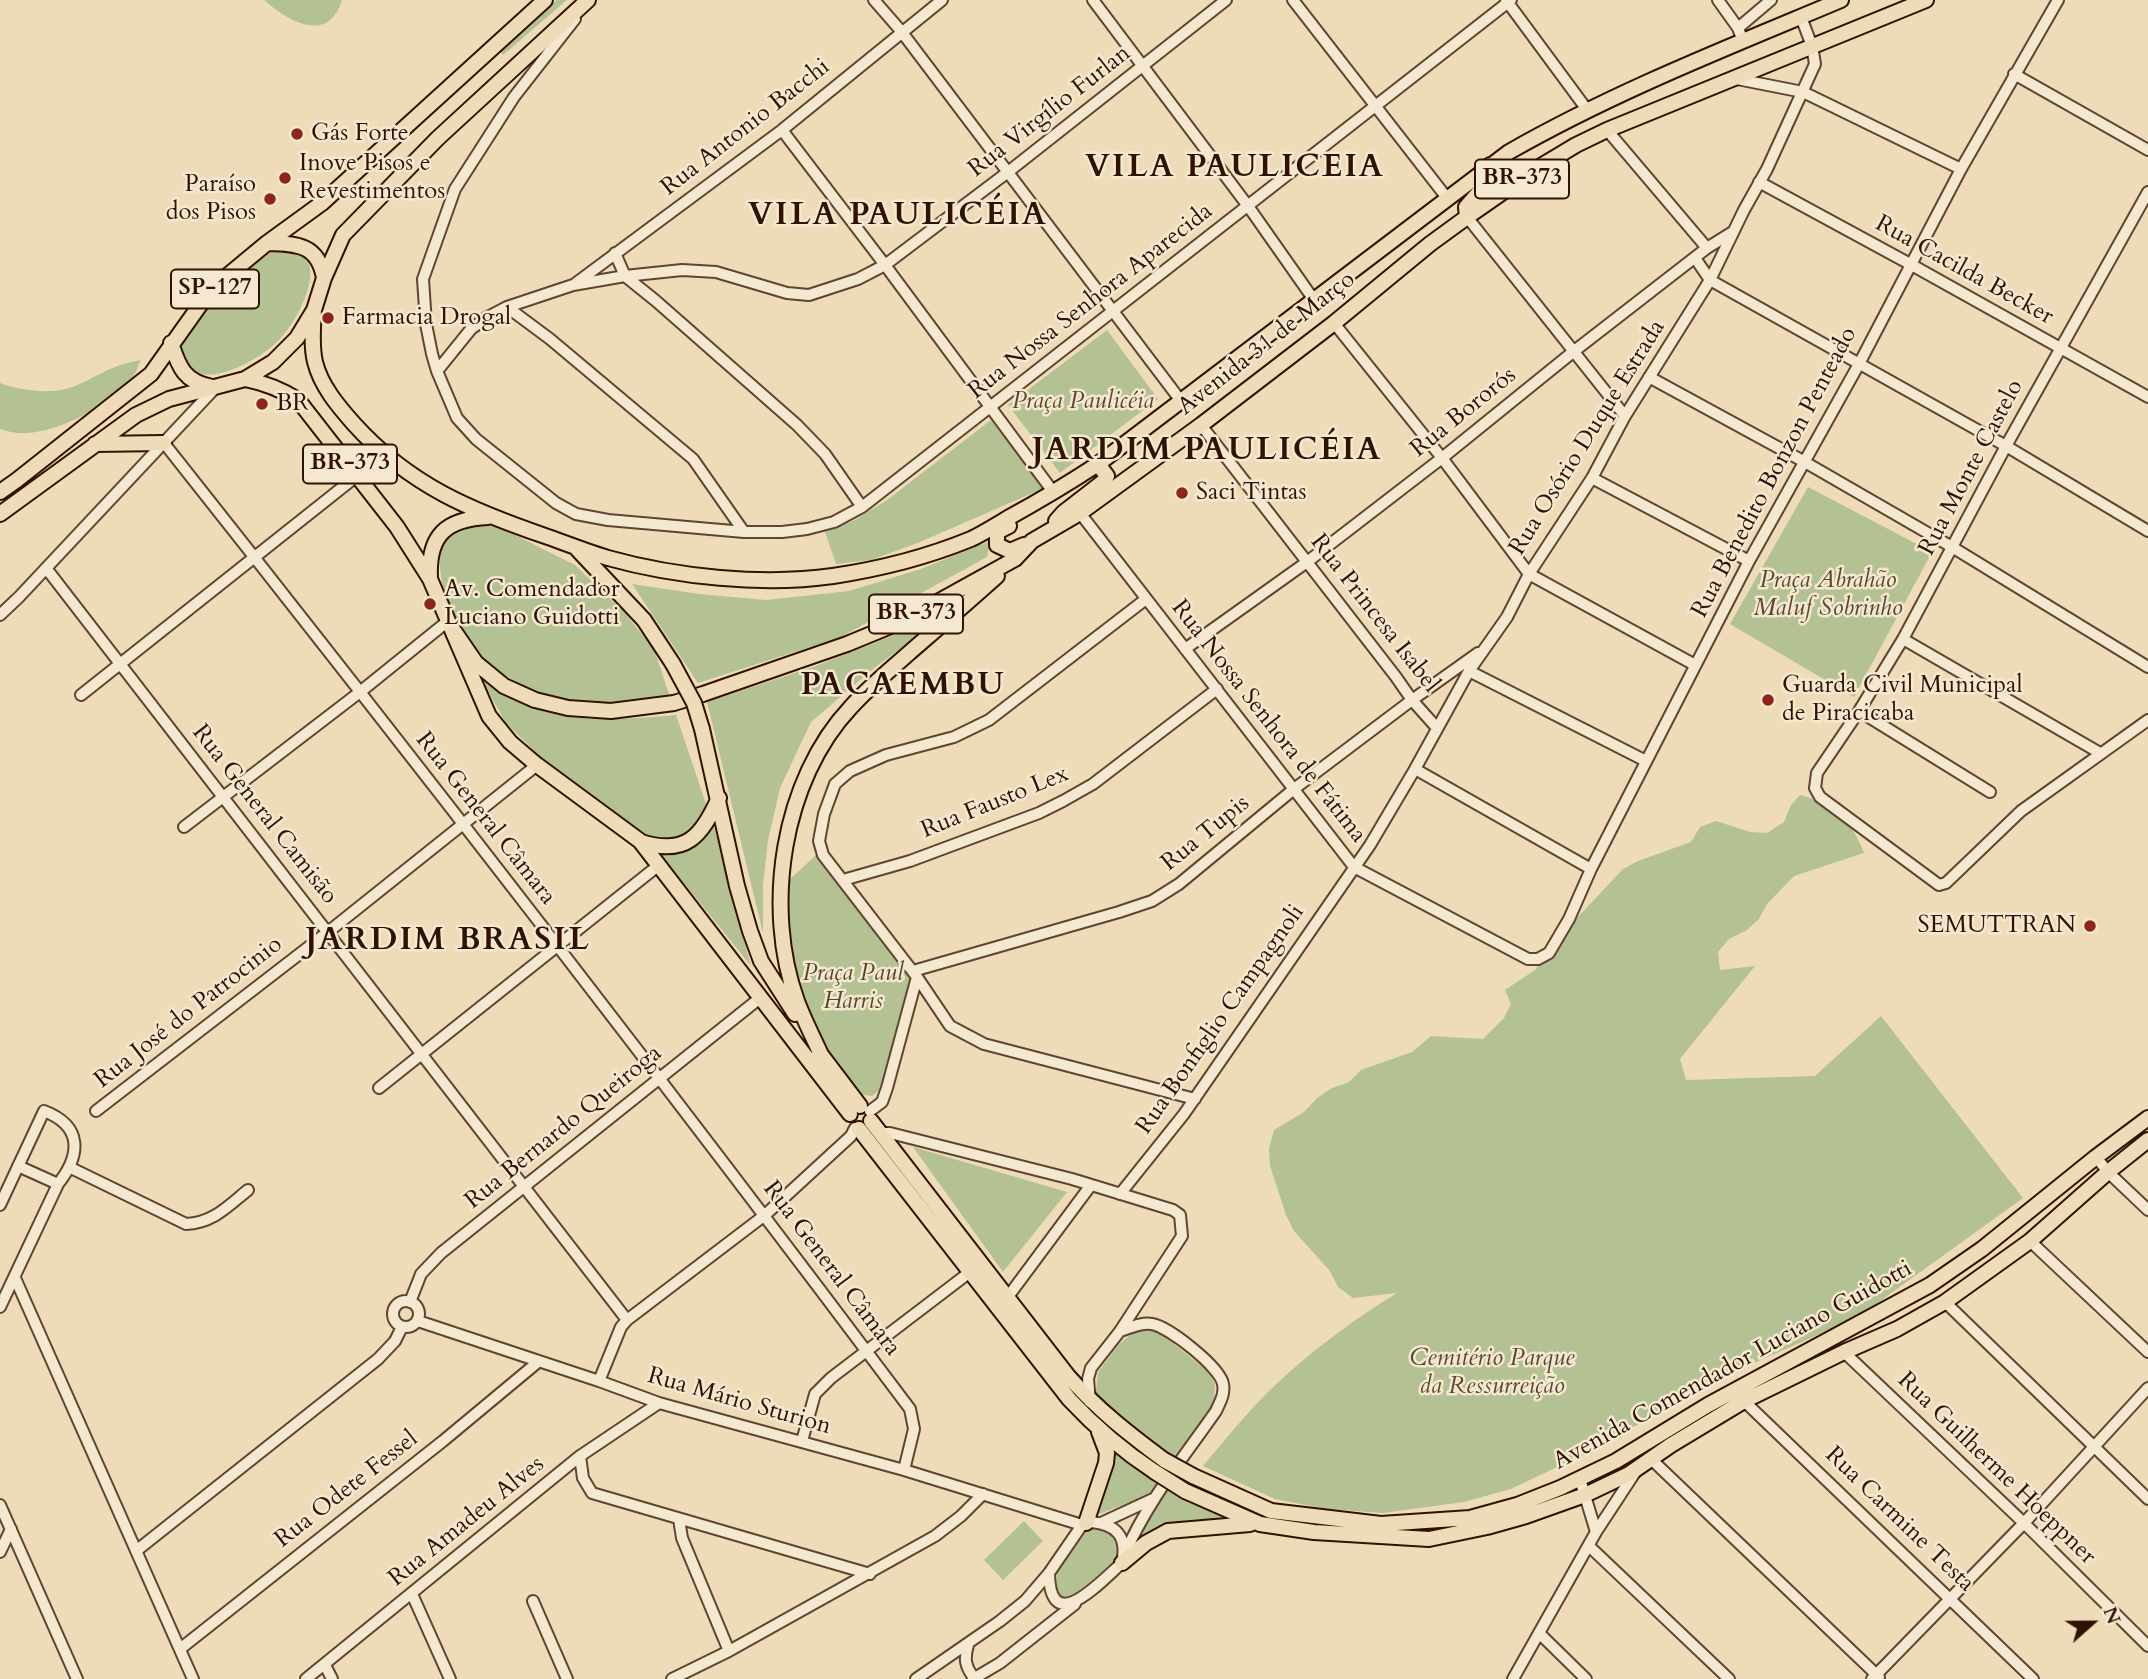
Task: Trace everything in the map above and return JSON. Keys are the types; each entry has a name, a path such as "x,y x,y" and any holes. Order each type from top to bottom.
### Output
{"main road":[{"name":"SP-127","path":"0,492 150,374 200,305 226,277 322,203 545,0"},
{"path":"0,514 136,415 169,399 244,379 273,362 297,338 314,310 324,278 343,235 438,138 589,0"},
{"name":"Avenida 31 de Março","path":"575,546 607,558 653,569 747,580 832,576 877,569 973,538 1054,493 1098,464 1490,165 1540,135 1741,35 1801,17 1841,0"},
{"name":"Avenida 31 de Março","path":"450,625 476,663 504,686 535,700 568,708 611,711 674,703 847,644 903,621 1015,559 1032,541 1080,513 1334,323 1430,244 1536,169 1607,130 1926,0"},
{"path":"1467,218 1466,207 1493,176 1494,169 1490,165"},
{"path":"1417,221 1421,233 1430,244"},
{"name":"SP-127","path":"267,243 302,246 314,253 322,264 324,278"},
{"name":"Avenida Comendador Luciano Guidotti","path":"314,310 312,341 315,363 324,385 340,409 372,443 409,473 447,498 490,517 575,546 644,620 673,664 694,703 719,797 737,886 761,961 861,1118 970,1272 1069,1399 1096,1428 1127,1453 1185,1491 1260,1524 1327,1533 1429,1539 1487,1527 1585,1495 1638,1469 1741,1395 1930,1285 1982,1249 2148,1118"},
{"name":"SP-127","path":"171,343 183,372 201,385 215,387"},
{"name":"Avenida Comendador Luciano Guidotti","path":"244,379 274,387 298,400 397,527 430,579 489,716 510,742 537,765 640,841 760,998 861,1118 881,1133 1090,1402 1164,1460 1271,1511 1381,1524 1470,1518 1517,1505 1580,1479 1616,1461 1708,1405 1741,1395 1897,1329 1945,1302 2030,1241 2148,1140"},
{"path":"95,444 164,443"},
{"path":"1045,533 1064,512 1104,481 1107,476 1098,464"},
{"path":"1032,541 1010,551 997,545 997,532 1040,510 1054,493"},
{"path":"430,579 430,561 434,545 446,527 471,518 490,517"},
{"path":"823,1059 796,1000 785,955 780,911 782,868 803,783 824,741 850,707 1015,559"},
{"path":"640,841 660,848 677,846 690,840 705,825 719,797"},
{"path":"1090,1524 1107,1453 1096,1428"},
{"path":"1123,1559 1168,1531 1260,1524"}],"street":[{"name":"Rua Nossa Senhora Aparecida","path":"589,0 514,97 455,189 423,279 426,324 437,371 457,418 476,439 556,503 576,514 608,520 744,532 807,529 834,522 862,507 1508,1"},
{"path":"874,0 1114,310 1181,401"},
{"name":"Rua Antonio Bacchi","path":"573,285 782,130 942,0"},
{"path":"1093,0 1248,206 1314,300"},
{"name":"Rua Virgílio Furlan","path":"437,371 471,329 486,318 507,307 573,285 682,270 716,272 787,293 809,295 858,279 886,265 1226,0"},
{"path":"1293,0 1447,198"},
{"path":"1718,0 1741,35 1771,0"},
{"name":"Rua Benedito Bonzon Penteado","path":"1528,959 1538,959 1549,953 1569,919 1591,869 1749,561 1859,364 1961,169 2057,0"},
{"path":"1508,1 1588,111"},
{"name":"Rua Osório Duque Estrada","path":"1354,867 1415,769 1469,671 1507,617 1530,573 1592,478 1625,416 1710,280 1815,64 1812,46 1801,17"},
{"path":"2014,74 2148,150"},
{"path":"1737,79 1803,92 1961,169"},
{"path":"782,130 886,265 1054,493"},
{"path":"1607,130 1707,248"},
{"name":"Rua Cacilda Becker","path":"1759,182 2148,397"},
{"name":"Rua Monte Castelo","path":"2100,753 2021,811 1946,883 1938,885 1820,797 1815,788 1817,773 1903,639 2006,446 2148,192"},
{"path":"1467,218 1625,416"},
{"name":"Rua Bororós","path":"1185,649 1307,562 1573,352 1707,248 1733,231"},
{"path":"615,253 625,276 656,300 797,425 825,454 862,507"},
{"path":"1695,258 1710,280 2006,446 2148,531"},
{"path":"507,307 550,339 693,459 744,532"},
{"path":"1334,323 1530,573 1695,665"},
{"path":"1649,377 1952,547 2148,667"},
{"path":"0,615 215,387"},
{"name":"Rua Princesa Isabel","path":"1201,425 1412,700 1437,728"},
{"name":"Rua General Câmara","path":"164,443 558,946 910,1409 914,1429 904,1470"},
{"path":"81,695 358,475"},
{"path":"1592,478 1749,561"},
{"name":"Rua Nossa Senhora de Fátima","path":"1080,513 1354,867 1528,959"},
{"name":"Rua General Camisão","path":"46,568 627,1320"},
{"path":"1146,599 989,720 954,737 894,752 850,771 835,784 824,814 819,841 823,855 915,974 950,1026 984,1044 1195,1099"},
{"path":"184,827 450,625"},
{"path":"1903,639 2100,753 2148,720"},
{"name":"Rua Tupis","path":"915,974 1152,901 1180,884 1294,789 1486,648"},
{"path":"1469,671 1646,761"},
{"name":"Rua Fausto Lex","path":"843,880 910,861 1040,813 1093,784 1217,690"},
{"path":"1859,711 1990,792"},
{"name":"Rua José do Patrocinio","path":"96,1111 328,932 537,765"},
{"path":"1415,769 1591,869"},
{"path":"379,1088 659,865"},
{"name":"Rua Bonfiglio Campagnoli","path":"1120,1194 1195,1099 1354,867"},
{"path":"598,1381 621,1327 627,1320 765,1215 851,1136 861,1118 882,1102 915,974"},
{"name":"Rua Bernardo Queiroga","path":"410,1302 421,1274 441,1253 760,998"},
{"path":"0,1205 44,1111 57,1116 67,1125 73,1139 75,1152 71,1168 58,1184 0,1307"},
{"path":"881,1133 903,1136 1091,1185 1173,1210 1180,1216 1182,1236 1120,1331 1091,1368 1084,1373 1068,1376"},
{"path":"2096,1157 2148,1210"},
{"path":"18,1166 58,1184"},
{"path":"71,1168 186,1223 200,1223 214,1218 248,1190"},
{"path":"1007,1298 1091,1185"},
{"path":"2030,1241 2148,1352"},
{"path":"802,1441 815,1394 831,1378 970,1272"},
{"path":"15,1278 193,1679"},
{"path":"402,1302 410,1302 417,1308 418,1321 411,1326 398,1324 394,1317 395,1308 402,1302"},
{"path":"1945,1302 2148,1499"},
{"name":"Rua Mário Sturion","path":"418,1321 659,1403 1090,1524"},
{"path":"968,1645 965,1665 974,1679 1000,1663 1077,1602 1123,1559 1131,1538 1155,1498 1216,1411 1223,1396 1223,1383 1210,1364 1168,1331 1154,1324 1143,1324 1120,1331"},
{"path":"136,1551 378,1359 395,1341 402,1326"},
{"name":"Rua Guilherme Hoeppner","path":"1844,1352 2024,1523 2148,1646"},
{"name":"Rua Odete Fessel","path":"180,1649 443,1441 538,1362"},
{"path":"1090,1402 1088,1379 1091,1368"},
{"path":"1651,1459 1877,1677 2148,1388"},
{"name":"Rua Carmine Testa","path":"1741,1395 2033,1679"},
{"name":"Rua Amadeu Alves","path":"306,1679 580,1455 659,1403"},
{"path":"580,1455 583,1478 592,1493 870,1574"},
{"path":"1513,1679 1588,1546 1638,1469"},
{"path":"1580,1479 1597,1532"},
{"path":"672,1679 729,1651 936,1536 983,1494"},
{"path":"916,1679 968,1645 1025,1601 1049,1573 1072,1538 1090,1524 1155,1498"},
{"path":"0,1505 76,1679"},
{"path":"1052,1515 1066,1527 1072,1538"},
{"path":"679,1519 682,1538 729,1651"},
{"path":"1090,1524 1113,1527 1121,1536 1123,1559"},
{"path":"0,1552 10,1529"},
{"path":"1588,1546 1729,1679"},
{"path":"1049,1573 1049,1585 1056,1600 1065,1604 1077,1602"},
{"path":"412,1594 450,1679"},
{"path":"533,1601 567,1679"},
{"path":"1539,1633 1586,1679"},
{"path":"997,1679 1000,1663"},
{"path":"325,1665 332,1679"}],"green space":[{"path":"264,0 342,0 336,14 327,22 307,25 284,15"},
{"path":"557,0 567,0 503,55 500,51"},
{"path":"277,248 298,250 306,258 310,269 306,295 286,332 264,353 226,372 206,375 189,368 182,360 180,351 187,329 224,286"},
{"name":"Praça Paulicéia","path":"1107,330 1158,399 1060,473 1008,405"},
{"path":"141,360 126,385 114,396 70,422 40,431 20,433 0,429 0,383 27,390 67,389 114,368"},
{"path":"991,420 1044,488 920,542 871,560 836,564 825,532 855,520 887,500"},
{"name":"Praça Abrahão Maluf Sobrinho","path":"1808,487 1932,552 1854,697 1730,624"},
{"path":"479,521 495,525 575,565 624,612 654,649 670,697 600,703 566,700 533,690 484,661 462,630 446,596 440,562 442,547 450,534"},
{"path":"990,541 987,557 841,637 698,683 632,584 766,600 849,591 921,569"},
{"path":"917,626 920,632 915,638 874,668 811,722 780,788 768,840 763,885 763,933 707,702 816,666"},
{"path":"481,679 505,695 551,713 598,719 676,715 706,804 699,824 693,831 677,837 646,834 552,768 506,723"},
{"name":"Cemitério Parque da Ressurreição","path":"1800,795 1822,803 1840,815 1854,831 1864,853 1794,876 1767,904 1759,919 1747,930 1729,939 1718,952 1720,970 1755,966 1680,1059 1686,1080 1815,1076 1881,1016 2023,1198 1858,1317 1716,1380 1595,1449 1511,1489 1464,1502 1383,1513 1326,1509 1275,1499 1203,1466 1251,1410 1283,1378 1362,1315 1397,1293 1353,1298 1338,1287 1330,1271 1294,1231 1270,1166 1269,1148 1274,1130 1304,1112 1317,1098 1332,1088 1349,1082 1361,1070 1412,1052 1431,1036 1483,1039 1504,1018 1511,1004 1505,990 1535,970 1561,935 1623,869 1691,842 1700,827 1716,821 1750,832 1767,833 1784,822 1791,805"},
{"path":"713,823 751,966 659,852"},
{"name":"Praça Paul Harris","path":"816,855 911,977 884,1086 872,1096 856,1094 825,1053 802,999 787,937 787,882"},
{"path":"913,1147 1067,1192 1003,1272"},
{"path":"1134,1332 1159,1332 1210,1373 1215,1385 1214,1402 1175,1460 1095,1399 1098,1372 1119,1344"},
{"path":"1109,1444 1160,1482 1149,1495 1094,1516"},
{"path":"1169,1487 1232,1519 1134,1547 1139,1534"},
{"path":"1024,1521 1043,1541 1003,1580 984,1560"},
{"path":"1089,1528 1110,1531 1116,1540 1118,1558 1077,1596 1067,1599 1058,1595 1057,1572"}],"place":[{"name":"Gás Forte","path":"297,134"},
{"name":"Inove Pisos e Revestimentos","path":"285,178"},
{"name":"Paraíso dos Pisos","path":"270,199"},
{"name":"Farmacia Drogal","path":"328,318"},
{"name":"BR","path":"262,404"},
{"name":"Saci Tintas","path":"1182,493"},
{"name":"Av. Comendador Luciano Guidotti","path":"430,604"},
{"name":"Guarda Civil Municipal de Piracicaba","path":"1768,700"},
{"name":"SEMUTTRAN","path":"2090,926"}],"district":[{"name":"VILA PAULICEIA","path":"1235,169"},
{"name":"VILA PAULICÉIA","path":"898,217"},
{"name":"JARDIM PAULICÉIA","path":"1207,452"},
{"name":"PACAEMBU","path":"903,687"},
{"name":"JARDIM BRASIL","path":"448,942"}]}
